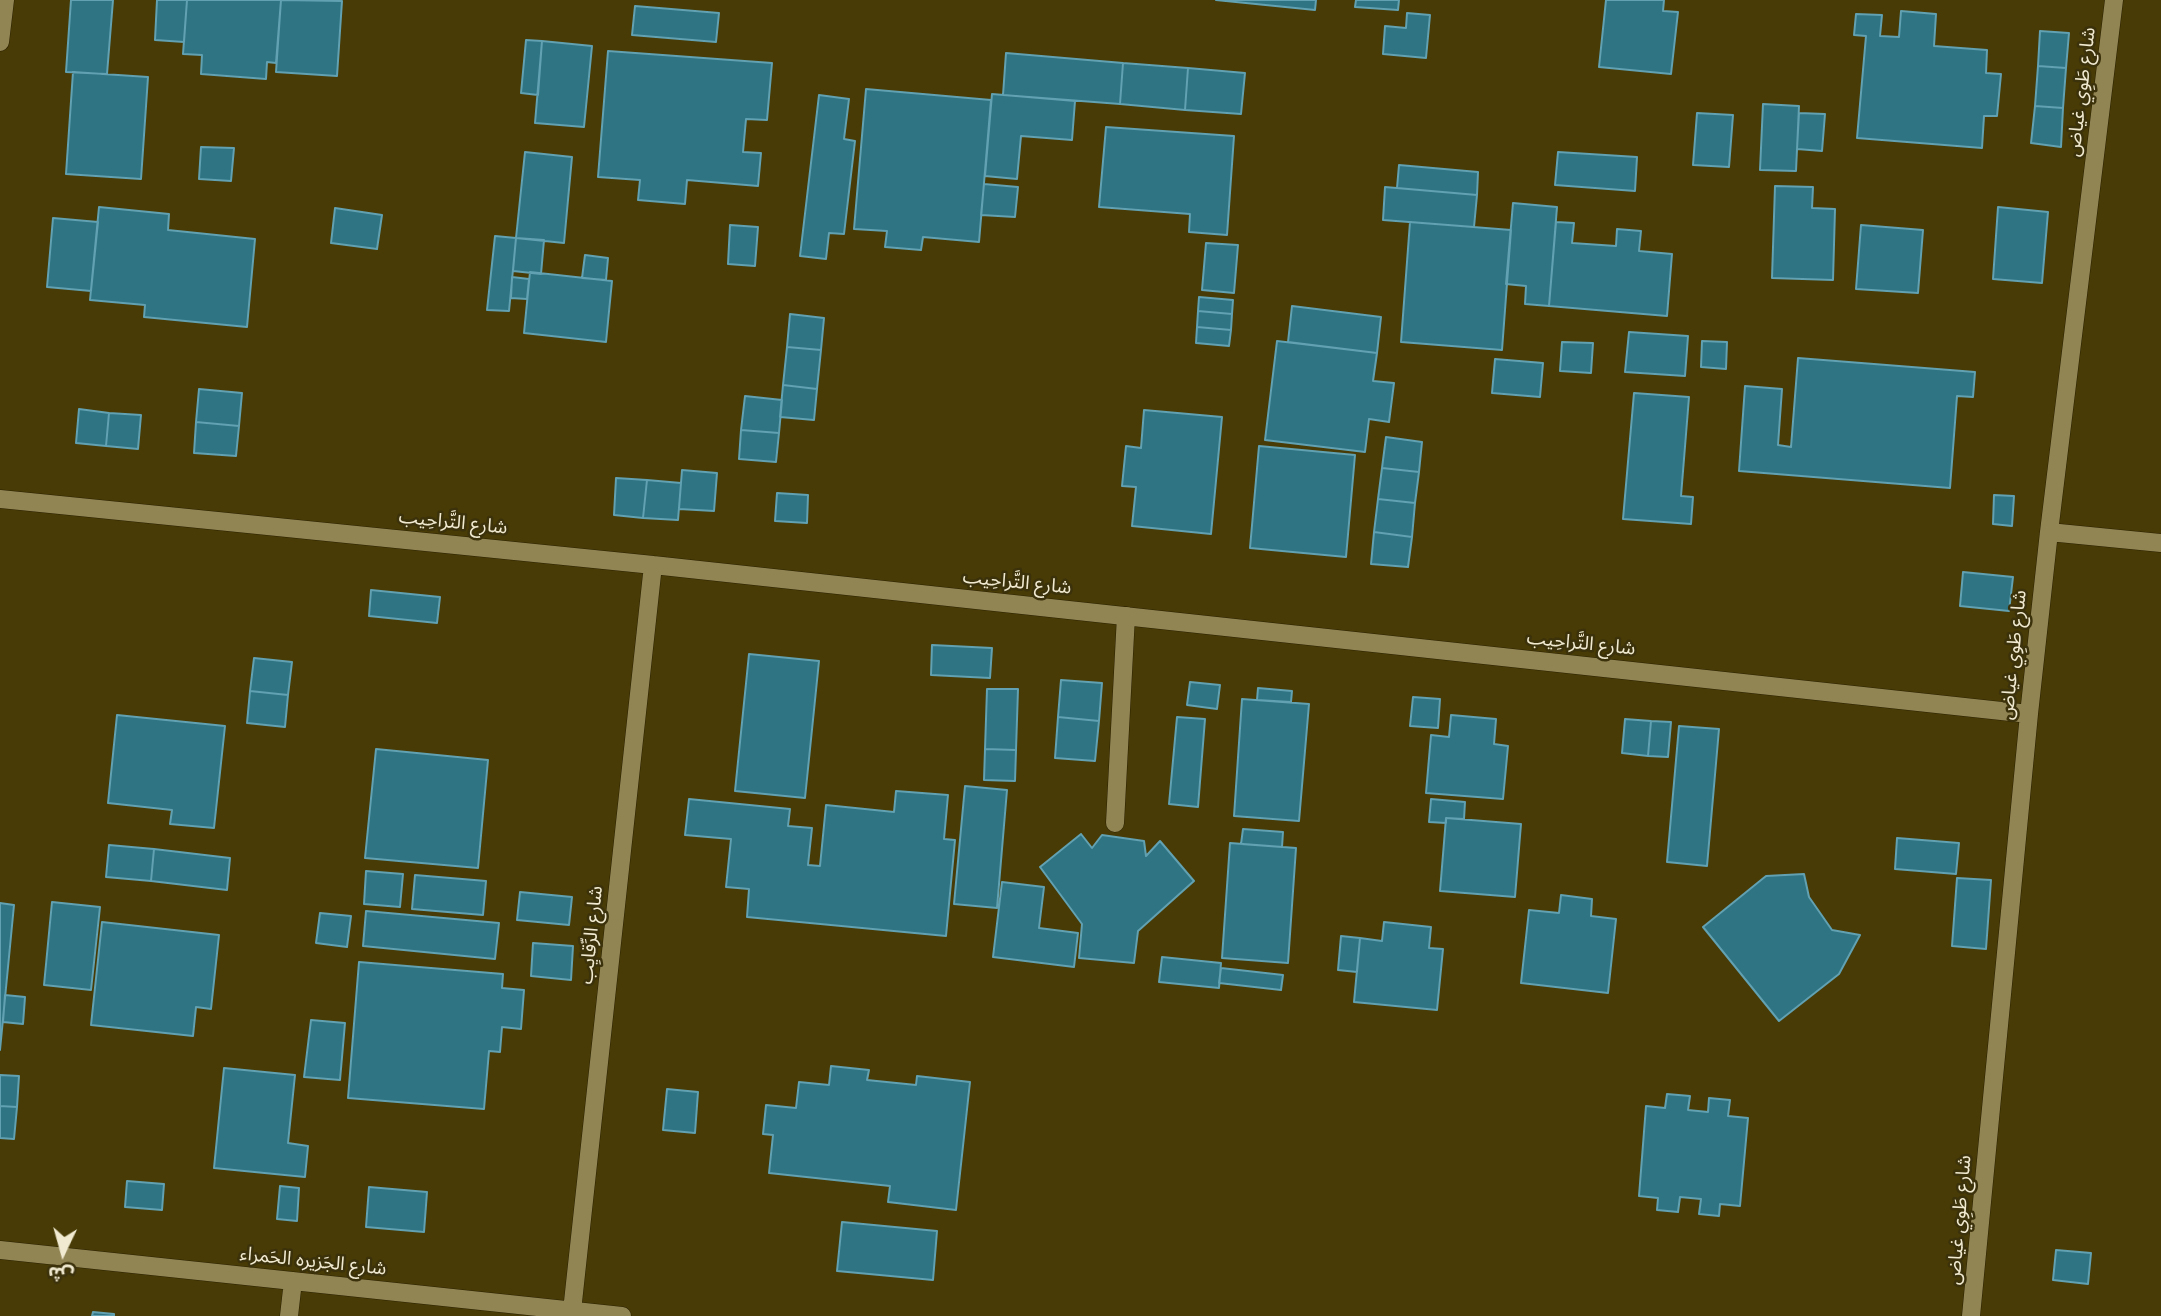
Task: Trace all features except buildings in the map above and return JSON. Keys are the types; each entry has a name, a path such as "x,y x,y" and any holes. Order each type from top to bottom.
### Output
{"street":[{"path":"0,42 5,0"},
{"name":"شارع طَوِي غياض","path":"1972,1316 2029,714 2115,0"},
{"name":"شارع التَّراحِيب","path":"0,499 653,565 2029,714"},
{"path":"2049,532 2161,543"},
{"name":"شارع الرِّقايِب","path":"572,1311 653,565"},
{"path":"1115,822 1126,616"},
{"name":"شارع الجَزيره الحَمراء","path":"0,1250 622,1316"},
{"path":"289,1316 293,1281"}]}
